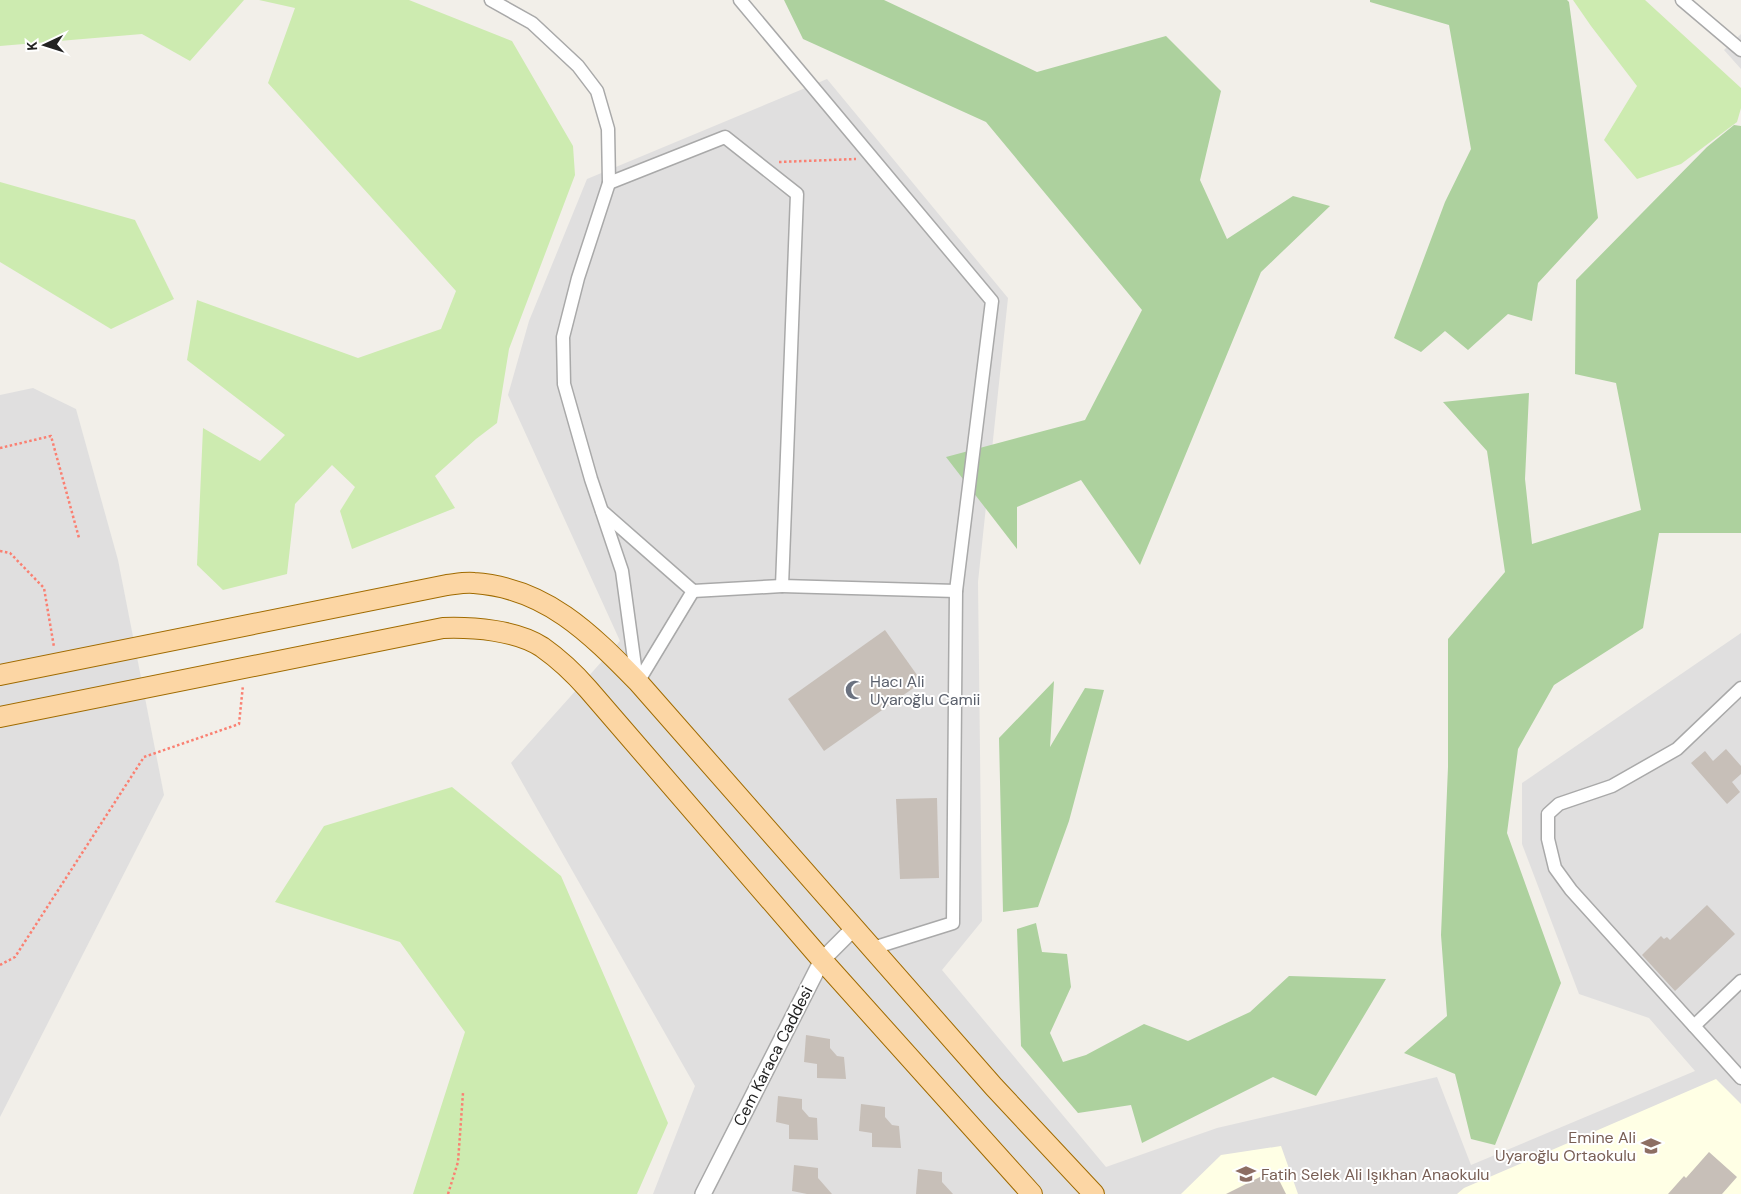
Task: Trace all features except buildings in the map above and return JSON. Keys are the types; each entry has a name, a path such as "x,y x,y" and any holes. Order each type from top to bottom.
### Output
{"main road":[{"path":"0,675 447,584 473,583 500,587 525,594 549,604 596,639 638,682 994,1087 1094,1194"},
{"path":"0,717 443,628 467,627 510,634 540,645 566,665 588,688 1024,1191"}],"street":[{"path":"491,0 532,23 578,66 597,91 608,129 609,183 578,278 563,337 564,384 601,510 622,571 638,682"},
{"path":"740,0 992,301 956,591 953,923 873,948"},
{"path":"1682,0 1740,47"},
{"path":"609,183 725,137 797,194 782,586"},
{"path":"601,510 694,591 782,586 956,591"},
{"path":"638,682 694,591"},
{"path":"1741,688 1677,749 1612,786 1559,804 1548,814 1548,839 1556,868 1571,890 1741,1078"},
{"name":"Cem Karaca Caddesi","path":"703,1194 822,960 855,927"},
{"path":"1694,1026 1741,981"}],"path":[{"path":"758,163 873,158"},
{"path":"0,448 51,436 79,538"},
{"path":"0,551 10,553 44,588 57,664"},
{"path":"0,965 15,957 144,757 239,724 245,667"},
{"path":"448,1194 458,1162 462,1093"}],"shaded area":[{"path":"1741,34 1741,69 1724,50"},
{"path":"827,79 1008,298 978,582 982,921 942,970 1106,1167 1217,1128 1437,1077 1471,1165 1695,1071 1649,1018 1579,994 1522,844 1522,783 1741,633 1741,1194 653,1194 695,1086 511,763 620,641 508,395 529,321 587,179"},
{"path":"33,388 76,409 118,560 164,795 0,1117 0,395"},
{"name":"Emine Ali Uyaroğlu Ortaokulu","path":"1716,1079 1741,1104 1741,1194 1457,1194 1464,1188"},
{"name":"Fatih Selek Ali Işıkhan Anaokulu","path":"1281,1146 1298,1194 1181,1194 1221,1155"}],"green space":[{"path":"0,0 244,0 190,61 142,34 0,46"},
{"path":"259,0 409,0 512,41 573,146 575,175 509,349 497,423 435,476 455,508 352,549 340,511 355,487 332,465 295,504 287,574 223,590 197,565 203,428 260,461 285,435 187,360 197,300 358,358 441,329 456,291 268,83 295,8"},
{"path":"784,0 884,0 1037,72 1166,36 1221,91 1200,180 1227,239 1293,196 1330,206 1261,272 1140,565 1081,480 1017,507 1017,549 946,457 1085,420 1142,310 986,122 803,39"},
{"path":"1370,0 1567,0 1569,2 1598,218 1538,283 1532,321 1508,314 1468,350 1445,331 1421,352 1394,338 1445,202 1471,149 1449,25 1370,2"},
{"path":"1573,0 1645,0 1741,88 1741,108 1737,122 1681,164 1637,179 1604,140 1637,86"},
{"path":"1734,125 1741,126 1741,533 1659,533 1643,628 1554,685 1518,749 1507,833 1561,983 1495,1145 1471,1139 1455,1074 1404,1053 1447,1016 1441,935 1448,767 1448,639 1505,572 1487,451 1443,402 1529,393 1525,479 1532,544 1641,510 1616,383 1575,374 1576,280 1707,147"},
{"path":"0,182 135,220 174,299 111,329 0,262"},
{"path":"1054,681 1050,747 1085,688 1104,690 1069,821 1038,907 1003,912 999,738"},
{"path":"452,787 561,876 668,1123 637,1194 413,1194 465,1032 400,942 275,902 324,826"},
{"path":"1036,923 1042,952 1067,954 1071,987 1050,1033 1063,1062 1086,1055 1144,1024 1188,1041 1250,1012 1289,976 1386,979 1316,1096 1273,1077 1142,1143 1131,1105 1078,1113 1021,1046 1017,929"}],"place":[{"name":"Hacı Ali Uyaroğlu Camii","path":"855,690"},
{"name":"Emine Ali Uyaroğlu Ortaokulu","path":"1651,1146"},
{"name":"Fatih Selek Ali Işıkhan Anaokulu","path":"1246,1174"}]}
